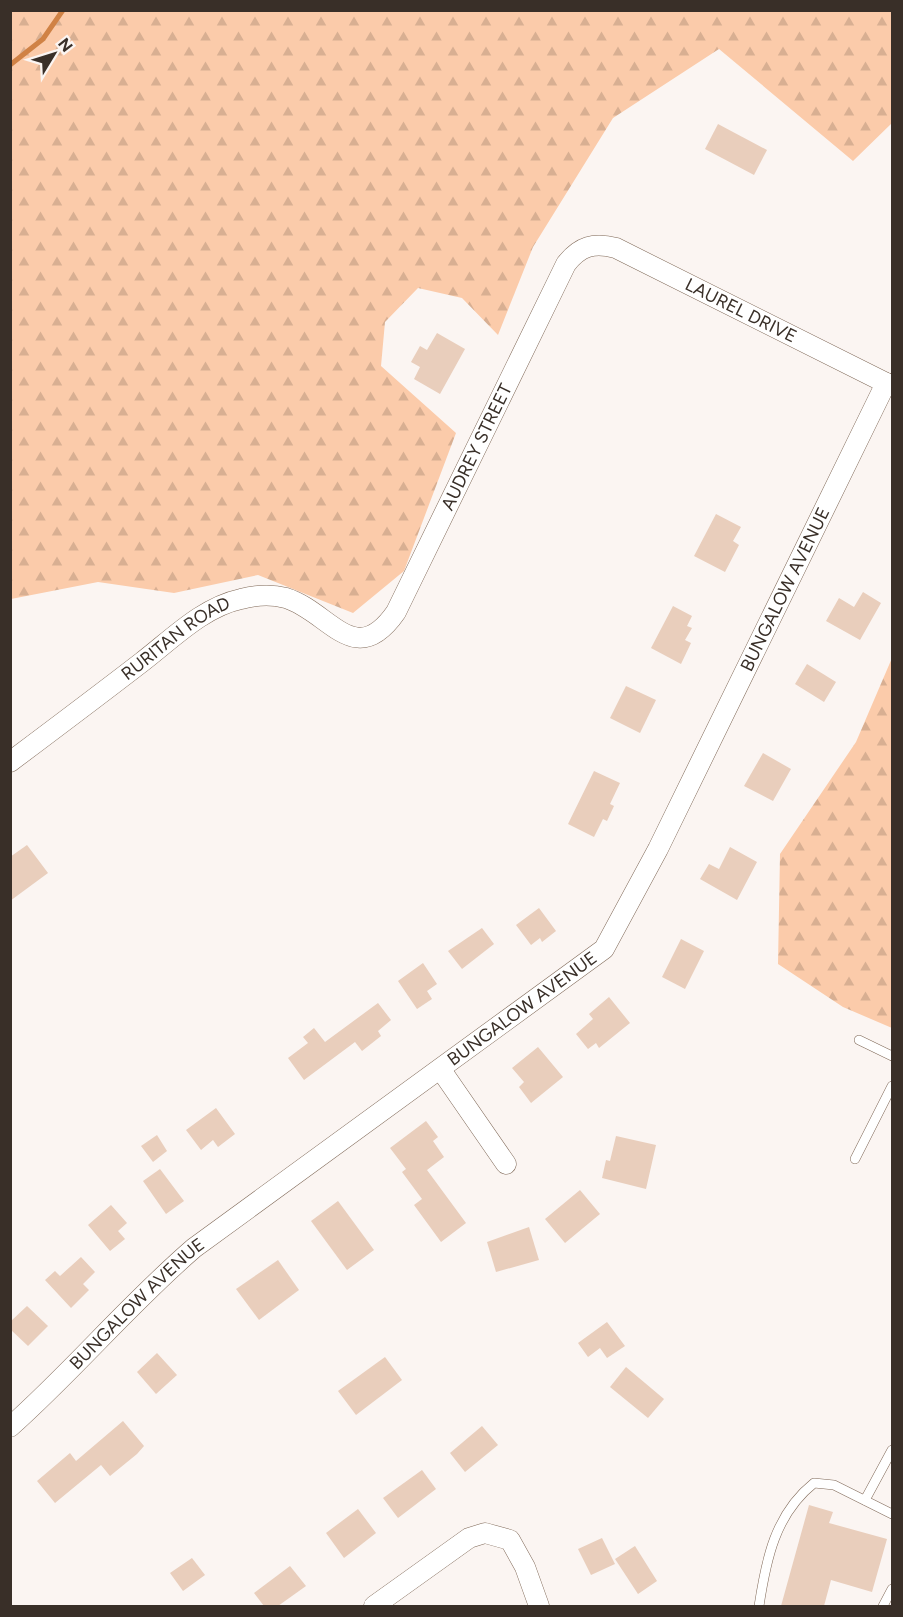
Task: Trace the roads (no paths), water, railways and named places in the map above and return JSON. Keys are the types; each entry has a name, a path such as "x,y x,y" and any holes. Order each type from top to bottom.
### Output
{"street":[{"name":"LAUREL DRIVE","path":"587,246 601,243 616,248 889,384"},
{"name":"AUDREY STREET","path":"358,640 380,632 396,612 566,264 575,253 587,246"},
{"name":"BUNGALOW AVENUE","path":"10,1427 68,1373 153,1284 194,1248 604,949 658,849 889,384"},
{"name":"RURITAN ROAD","path":"10,762 193,623 227,602 264,594 286,598 347,636 358,640"},
{"path":"441,1070 506,1164"},
{"path":"374,1606 469,1539 485,1533 510,1540 525,1567 539,1606"}],"lane":[{"path":"859,1040 892,1056"},
{"path":"855,1159 892,1086"},
{"path":"865,1500 892,1450"},
{"path":"759,1606 774,1536 804,1492 814,1483 823,1482 892,1514"},
{"path":"883,1606 892,1589"}],"waterway":[{"path":"10,65 43,39 63,10"}]}
